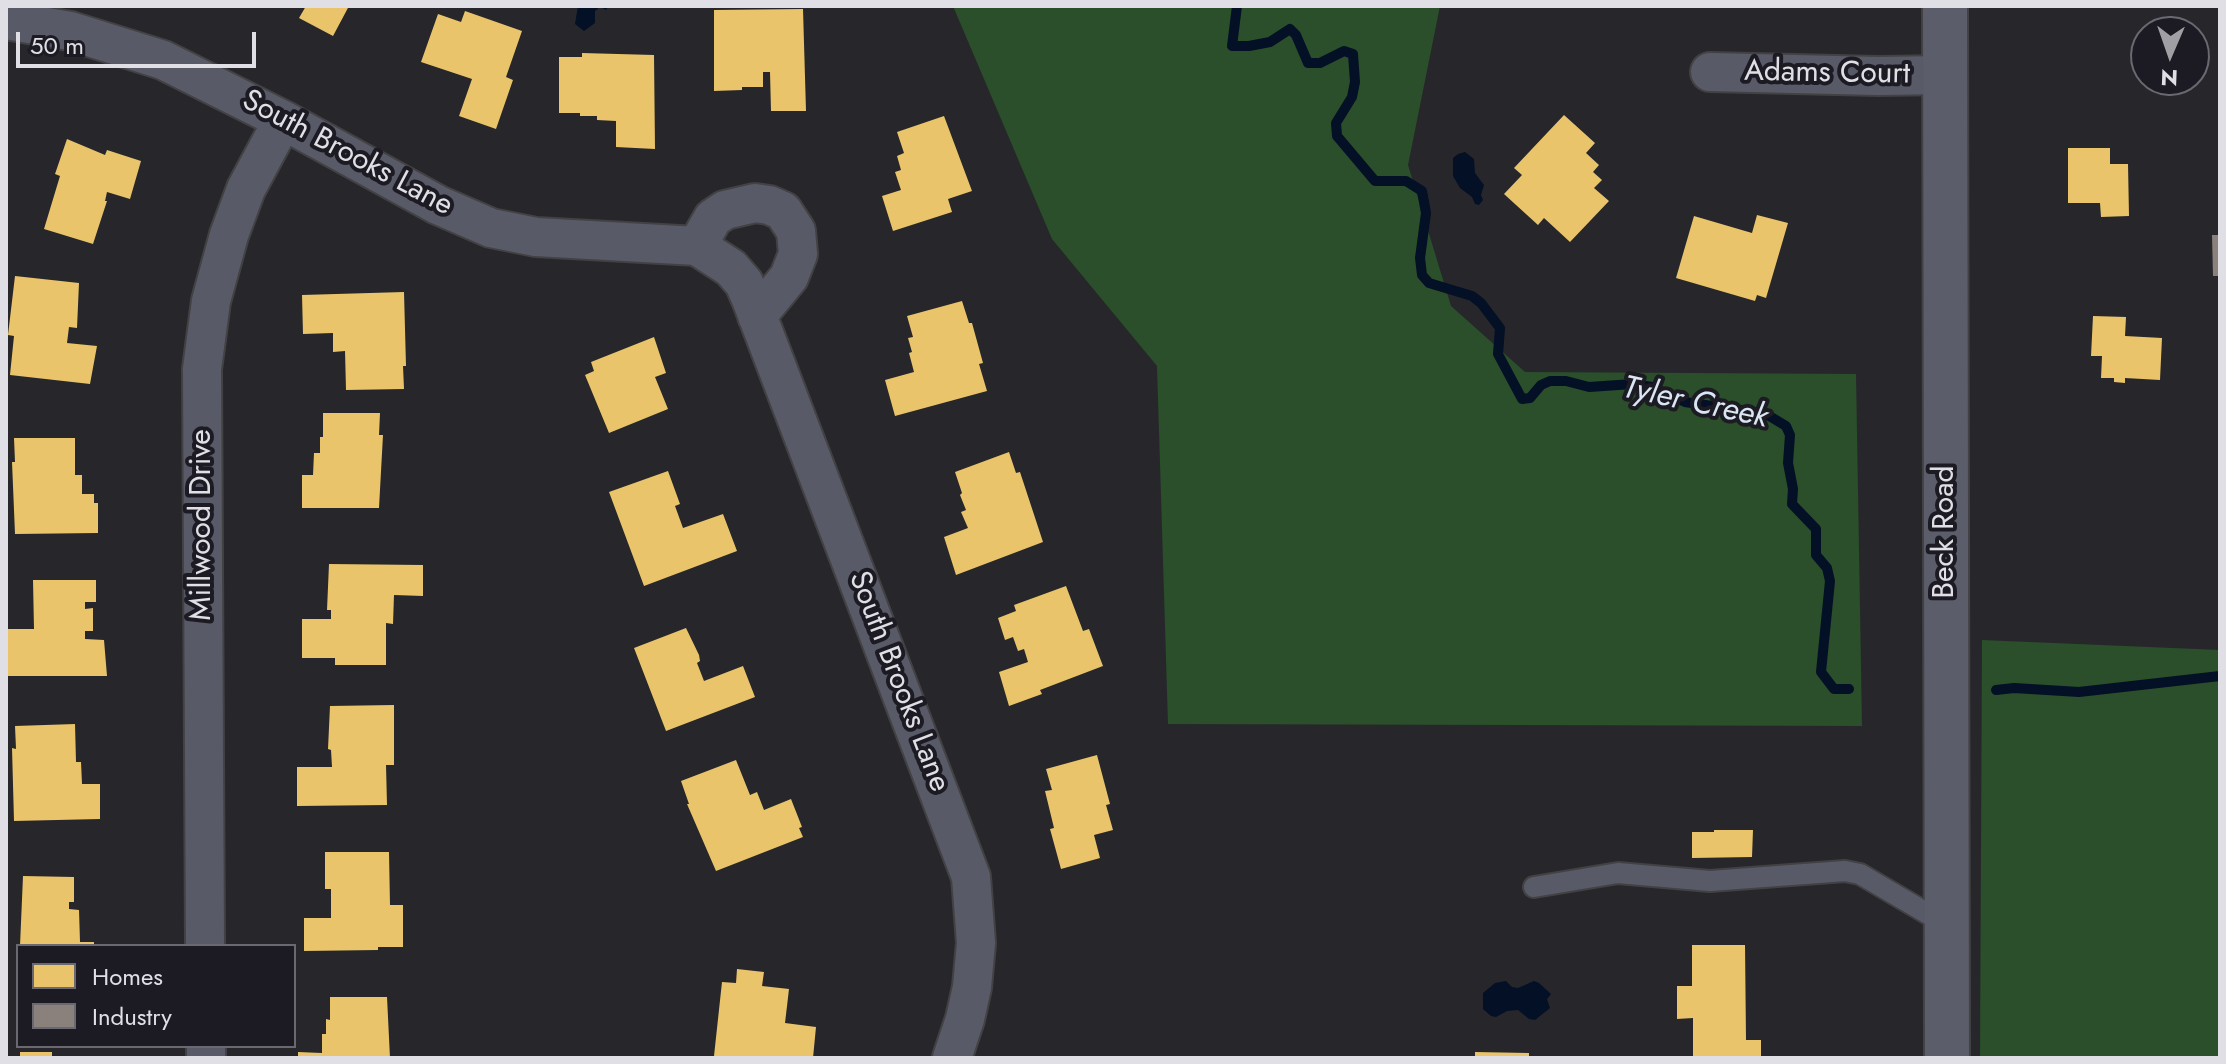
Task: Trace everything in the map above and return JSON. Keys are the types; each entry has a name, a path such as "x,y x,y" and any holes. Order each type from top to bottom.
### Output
{"main road":[{"name":"Beck Road","path":"1945,6 1947,1058"}],"street":[{"name":"South Brooks Lane","path":"11,16 163,60 283,120 426,199 491,228 536,237 697,246 731,268 744,283 971,877 976,943 972,987 952,1058"},
{"name":"Adams Court","path":"1710,72 1945,75"},
{"name":"Millwood Drive","path":"205,944 202,369 211,301 229,235 246,189 283,120"},
{"path":"697,246 713,218 725,210 755,203 783,211 796,231 798,254 789,277 757,316"}],"lane":[{"path":"1534,887 1618,873 1710,881 1845,871 1860,874 1947,925"}],"green space":[{"path":"953,6 1440,6 1408,165 1451,306 1525,372 1856,374 1862,726 1168,724 1157,366 1052,239"},
{"path":"1982,640 2220,650 2220,1058 1980,1058"}],"water":[{"path":"578,6 609,6 606,10 600,7 595,11 595,23 584,31 575,24"},
{"path":"1465,152 1474,159 1475,173 1484,185 1483,200 1479,205 1460,188 1453,176 1453,158"},
{"path":"1506,981 1518,988 1534,981 1539,983 1551,994 1547,999 1550,1008 1535,1020 1518,1010 1491,1016 1483,1009 1483,993 1495,983"}],"building: Homes":[{"path":"306,6 349,6 333,36 299,18"},
{"path":"803,9 806,111 771,111 770,72 763,72 763,87 714,91 714,10"},
{"path":"465,11 522,31 506,77 513,80 496,129 459,116 472,79 421,62 438,14 461,22"},
{"path":"582,53 654,55 655,149 616,147 616,121 597,120 597,116 580,116 580,113 559,113 559,57 582,57"},
{"path":"1564,115 1595,143 1586,153 1599,165 1593,172 1602,180 1594,188 1609,201 1570,242 1544,218 1538,225 1504,194 1522,175 1514,168"},
{"path":"944,116 972,191 948,199 952,212 893,231 882,196 901,190 895,172 901,170 897,156 904,153 897,132"},
{"path":"67,139 105,155 107,150 141,161 130,199 107,192 93,244 44,229 60,176 55,174"},
{"path":"2068,148 2110,148 2110,164 2128,164 2129,216 2101,217 2100,203 2068,203"},
{"path":"1757,215 1788,223 1766,298 1757,295 1755,301 1676,278 1694,216 1752,233"},
{"path":"15,276 79,283 77,328 69,327 67,343 97,346 90,384 10,375 14,336 8,335"},
{"path":"404,292 404,389 346,390 345,351 333,352 333,333 303,334 302,295"},
{"path":"962,301 969,323 972,323 987,391 895,416 885,380 914,372 908,338 913,337 907,316"},
{"path":"2093,316 2126,317 2125,336 2162,338 2160,380 2125,378 2125,383 2114,382 2114,378 2101,378 2102,356 2091,356"},
{"path":"654,337 666,373 655,377 668,409 609,433 585,375 594,371 591,362"},
{"path":"323,413 380,413 379,435 383,435 379,508 302,508 302,475 313,475 314,453 320,453 320,437 323,437"},
{"path":"14,438 75,438 75,475 82,475 82,494 94,494 94,503 98,503 98,533 15,534"},
{"path":"1009,452 1016,473 1020,472 1043,542 956,575 944,537 968,528 961,512 966,510 955,472"},
{"path":"668,471 680,504 675,506 683,528 723,514 737,551 644,586 609,492"},
{"path":"329,564 423,565 423,596 394,595 393,624 386,623 386,665 335,665 335,658 302,658 302,619 331,619 331,610 327,610"},
{"path":"33,580 96,580 96,602 85,602 85,609 93,608 93,631 85,631 85,639 104,640 107,676 6,676 6,629 34,629"},
{"path":"1066,586 1083,631 1089,629 1103,666 1040,690 1042,694 1009,706 999,672 1028,662 1024,649 1018,651 1013,637 1005,640 998,618 1016,611 1014,605"},
{"path":"686,628 699,655 700,661 697,663 704,681 743,666 755,697 666,731 634,648"},
{"path":"394,705 394,765 386,765 387,805 297,806 297,767 332,767 331,750 328,749 330,706"},
{"path":"75,724 76,762 81,762 82,784 100,784 100,819 14,821 12,748 16,749 15,726"},
{"path":"1097,755 1110,804 1106,805 1113,830 1094,835 1100,858 1061,869 1050,829 1054,828 1045,791 1052,790 1046,769"},
{"path":"736,760 750,795 757,792 764,810 791,799 803,837 716,871 687,804 681,781"},
{"path":"1753,830 1752,857 1692,858 1692,832"},
{"path":"325,852 389,852 390,905 403,905 403,947 304,951 304,918 331,918 331,889 325,889"},
{"path":"23,876 74,877 74,902 69,902 69,909 79,910 80,942 94,944 20,944"},
{"path":"1692,945 1745,945 1746,1040 1761,1040 1761,1058 1693,1058 1693,1018 1677,1019 1677,986 1692,986"},
{"path":"737,969 764,972 762,986 789,989 785,1023 816,1027 813,1058 714,1056 722,982 736,983"},
{"path":"330,997 387,997 390,1058 298,1058 298,1052 322,1053 322,1034 326,1034 326,1019 330,1020"},
{"path":"20,1052 52,1052 52,1058 20,1058"},
{"path":"1475,1052 1529,1053 1529,1058 1475,1058"}],"building: Industry":[{"path":"2212,235 2220,235 2220,276 2213,276"}],"waterway":[{"name":"Tyler Creek","path":"1237,6 1232,46 1270,42 1290,29 1296,35 1308,63 1320,63 1344,51 1353,54 1355,82 1352,97 1336,123 1337,136 1375,181 1406,181 1422,191 1426,213 1420,258 1422,275 1429,283 1472,296 1481,303 1500,328 1498,354 1522,399 1530,398 1541,385 1550,381 1566,381 1589,387 1633,384 1652,387 1685,402 1766,414 1786,426 1790,435 1788,463 1793,489 1792,504 1816,529 1816,555 1827,568 1830,581 1821,672 1834,689 1849,689"},
{"name":"Tyler Creek","path":"1996,690 2014,688 2079,692 2220,676"}]}
